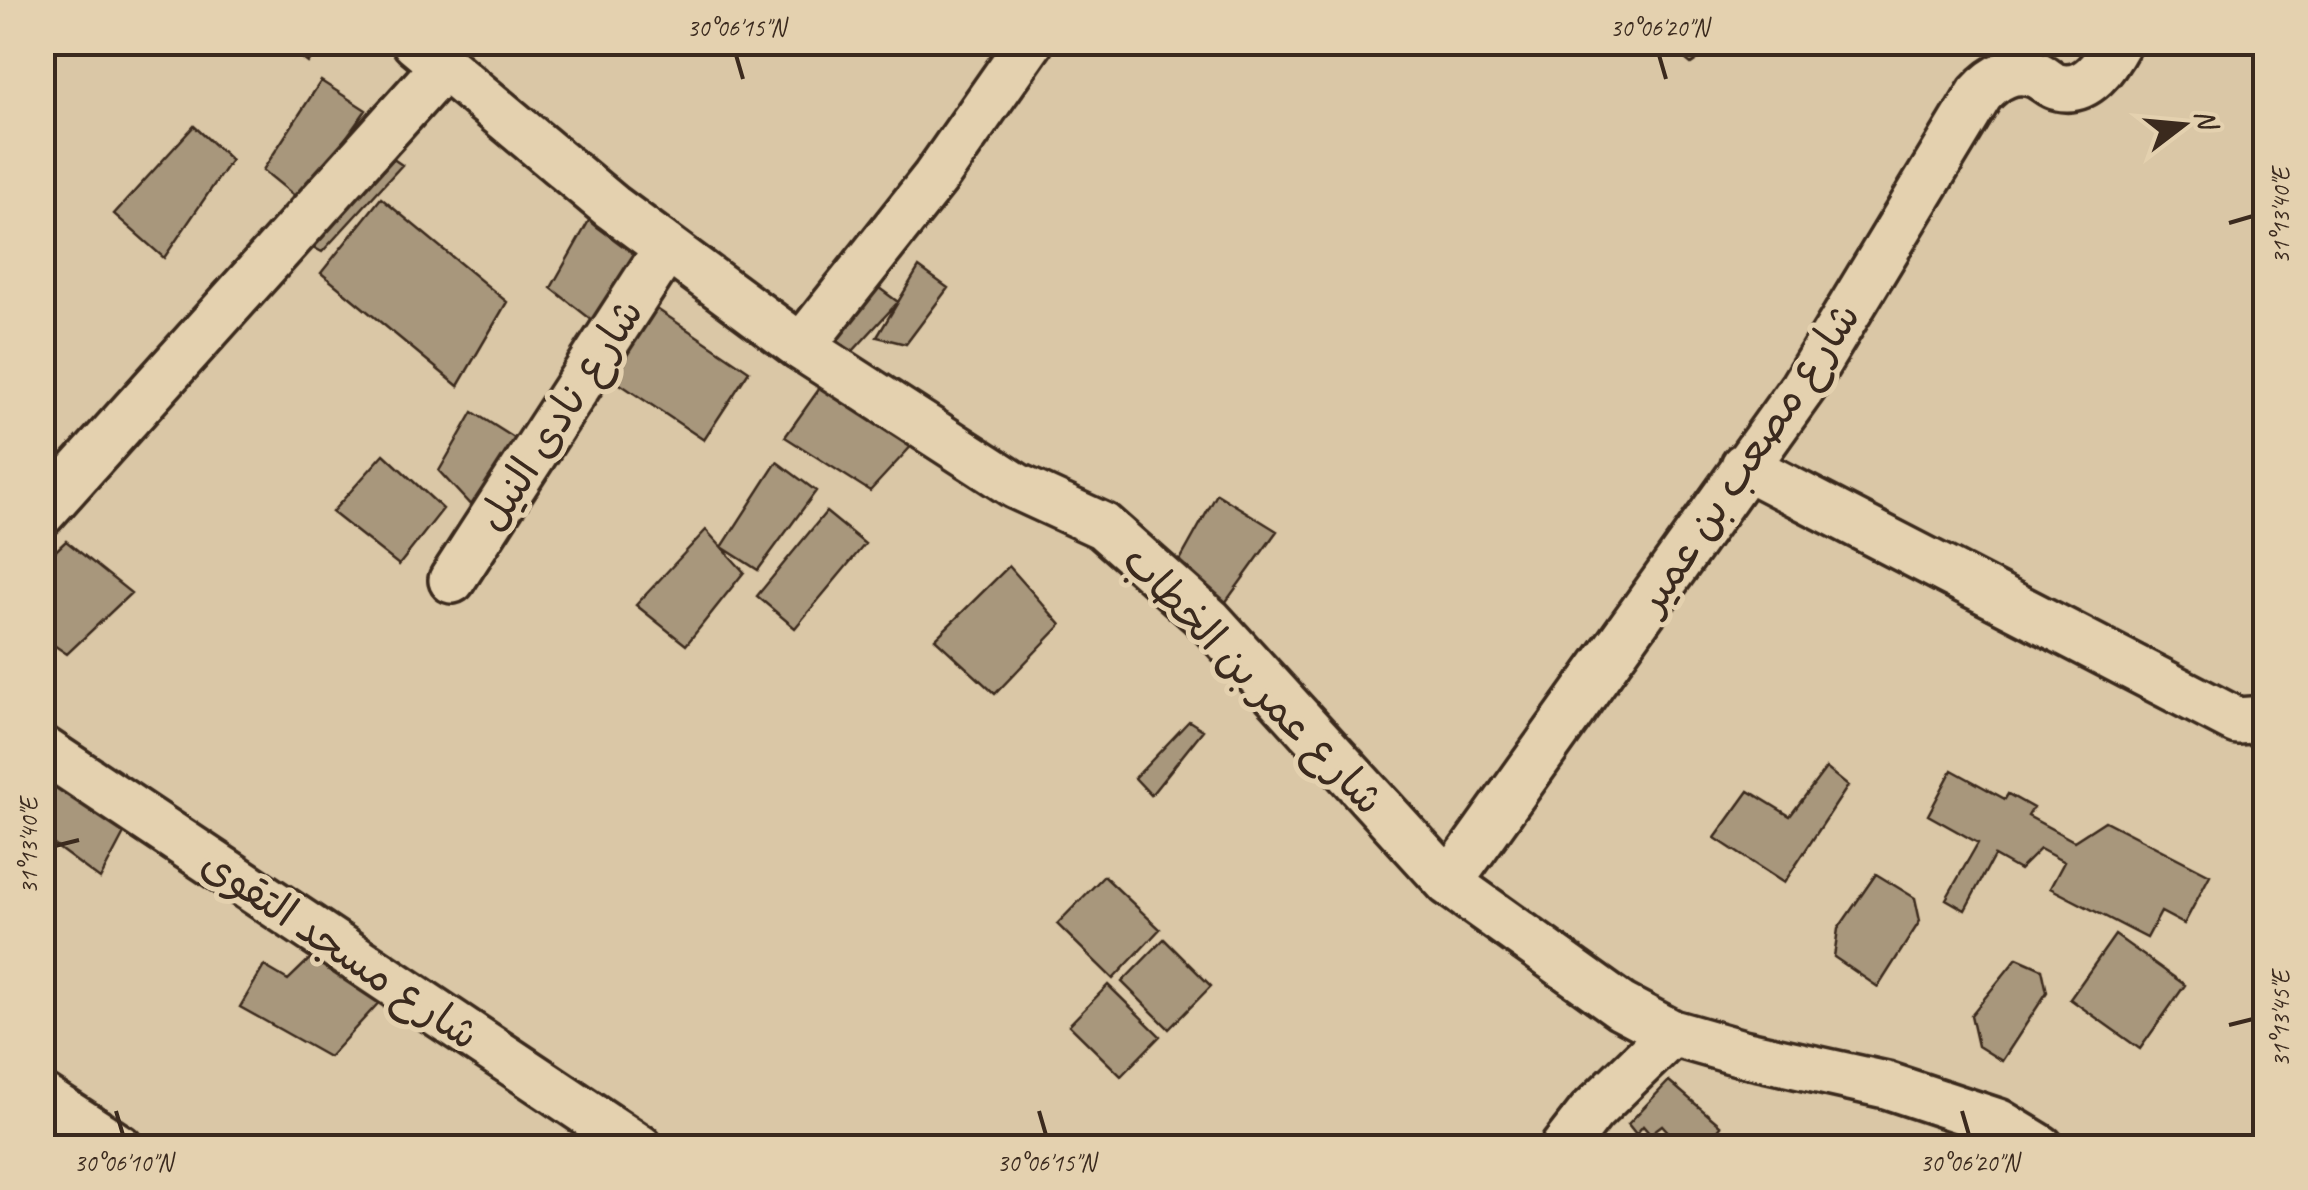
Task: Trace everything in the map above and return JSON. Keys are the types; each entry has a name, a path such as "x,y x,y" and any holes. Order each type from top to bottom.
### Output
{"street":[{"path":"801,347 935,178 1030,42"},
{"name":"شارع مصعب بن عمير","path":"1449,883 1802,387 1980,94 2004,74 2020,72 2035,74 2058,87 2078,86 2098,74 2118,42"},
{"path":"42,512 429,55"},
{"name":"شارع عمر بن الخطاب","path":"429,55 667,248 801,347 1016,486 1104,526 1209,620 1449,883 1620,1006 1672,1033 1742,1053 1886,1084 1998,1122 2040,1148"},
{"name":"شارع نادى النيل","path":"452,580 667,248"},
{"path":"1744,466 2237,720 2266,719"},
{"name":"شارع مسجد التقوى","path":"42,750 640,1148"},
{"path":"1585,1140 1672,1033"},
{"path":"42,1097 120,1148"}],"building":[{"path":"281,42 323,42 308,63"},
{"path":"1664,42 1723,42 1691,64"},
{"path":"321,81 366,110 301,201 263,170"},
{"path":"194,126 231,160 164,258 114,214"},
{"path":"383,152 402,165 322,252 300,240"},
{"path":"381,198 507,302 458,386 321,273"},
{"path":"591,217 665,269 611,335 551,288"},
{"path":"919,267 948,288 906,344 877,337"},
{"path":"871,282 898,302 852,352 831,336"},
{"path":"648,303 749,371 704,440 602,372"},
{"path":"827,378 916,441 870,491 785,437"},
{"path":"473,412 527,446 488,524 439,471"},
{"path":"384,454 443,509 399,565 332,512"},
{"path":"777,462 816,491 758,570 722,547"},
{"path":"1217,494 1277,531 1220,610 1174,571"},
{"path":"826,512 865,544 795,628 757,596"},
{"path":"706,530 744,572 686,645 636,605"},
{"path":"66,541 131,593 67,654 42,637 42,564"},
{"path":"1009,566 1061,625 995,694 935,639"},
{"path":"1189,721 1203,730 1151,795 1135,778"},
{"path":"42,768 128,826 100,879 42,836"},
{"path":"1826,768 1848,786 1784,883 1715,838 1749,791 1790,816"},
{"path":"1952,770 2005,799 2008,794 2033,808 2028,816 2074,841 2105,821 2210,875 2184,924 2161,912 2147,938 2050,888 2064,862 2040,849 2019,870 1994,856 1965,910 1946,899 1978,843 1928,815"},
{"path":"1876,874 1915,898 1920,921 1878,987 1834,957 1838,929"},
{"path":"1104,876 1160,929 1113,979 1057,924"},
{"path":"2115,935 2185,985 2140,1049 2070,999"},
{"path":"1164,939 1211,986 1169,1029 1122,982"},
{"path":"320,949 383,998 329,1057 240,1007 264,966 288,980"},
{"path":"2017,958 2042,969 2047,992 2002,1061 1978,1046 1971,1015"},
{"path":"1108,985 1160,1036 1121,1076 1069,1025"},
{"path":"1669,1081 1721,1126 1702,1148 1667,1148 1674,1138 1662,1125 1650,1134 1643,1126 1636,1134 1628,1124"}]}
